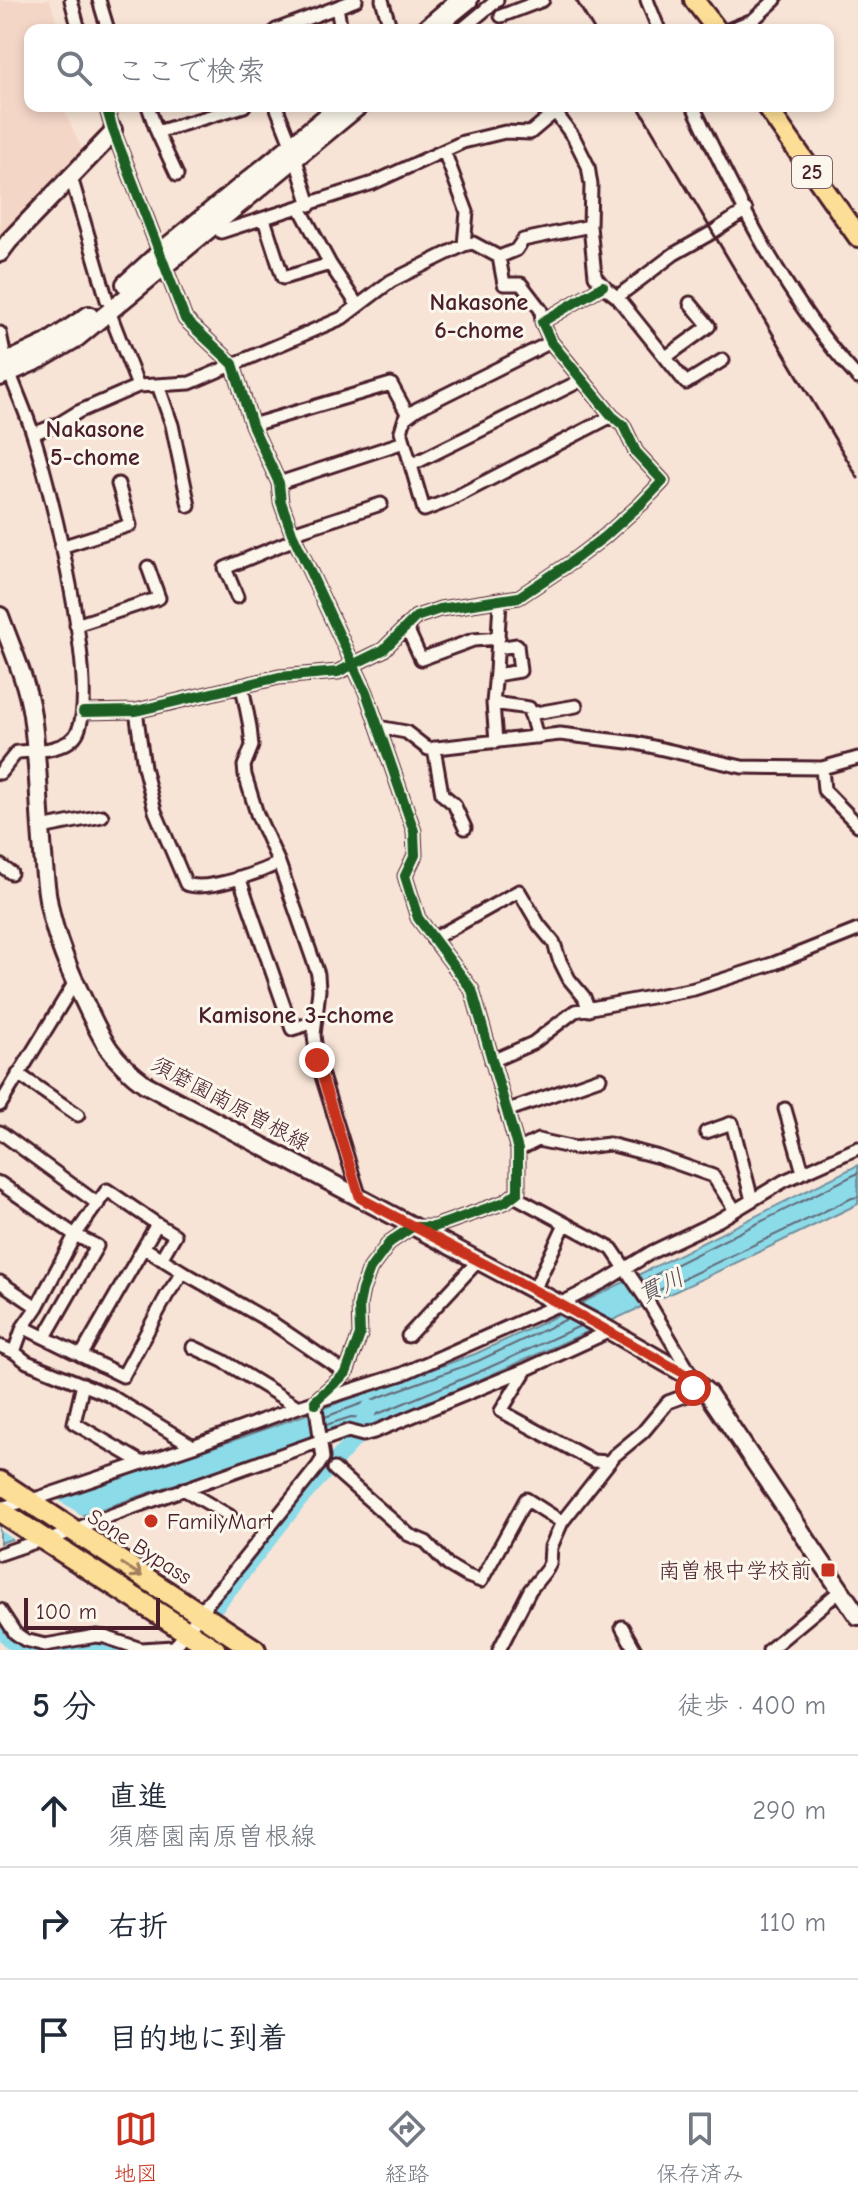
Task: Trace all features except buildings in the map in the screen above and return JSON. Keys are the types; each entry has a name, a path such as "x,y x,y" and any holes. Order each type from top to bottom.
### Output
{"highway":[{"name":"Sone Bypass","path":"0,1482 255,1650"},
{"name":"Sone Bypass","path":"2,1511 44,1538 178,1645 215,1650"}],"main road":[{"path":"694,0 712,24"},
{"path":"443,24 486,1"},
{"path":"456,24 486,1"},
{"name":"25","path":"770,112 858,237"},
{"path":"4,370 108,306 331,116"},
{"path":"0,253 113,130"},
{"name":"須磨園南原曽根線","path":"0,616 6,647 23,677 32,715 47,894 57,937 96,1029 114,1057 145,1084 562,1305 685,1374 708,1393 858,1616"}],"street":[{"path":"71,0 77,24"},
{"path":"99,0 106,24"},
{"path":"382,0 389,24"},
{"path":"427,24 455,0"},
{"path":"501,16 543,0"},
{"path":"647,0 657,24"},
{"path":"743,24 753,20 775,0"},
{"path":"466,24 486,1 504,24"},
{"path":"291,24 345,3 342,24"},
{"path":"108,112 185,319 233,364 252,425 279,483 281,502 294,536 366,692 414,831 415,855 405,876 418,918 472,990 518,1150 518,1192 514,1196 434,1227 412,1227 390,1242 370,1269 362,1290 360,1335 346,1373 316,1403"},
{"path":"150,112 177,175"},
{"path":"157,132 214,112"},
{"path":"278,112 293,151 305,206 330,264 358,306"},
{"path":"331,116 349,124 363,112"},
{"path":"221,232 373,183 463,142 498,134 530,133 552,112"},
{"path":"558,112 588,166 595,276 617,297 686,383 723,360"},
{"path":"696,112 782,279 839,358 858,378"},
{"path":"444,151 467,212 464,245"},
{"path":"71,177 108,306 138,386"},
{"path":"617,297 674,254 746,210"},
{"path":"264,219 283,278 330,264"},
{"path":"499,257 516,250 523,240 590,226"},
{"path":"33,434 138,386 190,383 342,318 391,281 464,245 473,243 499,257"},
{"path":"83,712 136,711 279,677 338,672 383,650 416,617 440,609 519,597 570,563 641,504 663,481 636,452 623,425 612,416 551,342 542,322 541,310 521,284 504,284 499,257"},
{"path":"542,322 603,286"},
{"path":"666,357 709,326 690,303"},
{"path":"0,333 4,370 33,434 44,472 76,625 84,695 78,731 71,739 61,746 14,753 0,773"},
{"path":"551,342 405,418 401,431 424,510 450,500 612,416"},
{"path":"411,465 582,380"},
{"path":"252,425 391,384 408,415"},
{"path":"158,385 172,425 189,506"},
{"path":"279,483 404,442"},
{"path":"61,547 130,525 118,484"},
{"path":"237,597 225,568 294,536 381,504"},
{"path":"76,625 159,598 148,567"},
{"path":"496,742 493,703 500,601"},
{"path":"406,626 421,659 473,640 517,645 520,671 496,675"},
{"path":"242,686 252,746 244,766 245,775 318,974 314,1035 317,1060 360,1198"},
{"path":"493,703 529,708 537,737"},
{"path":"530,714 576,706"},
{"path":"136,711 144,767 155,811 186,884 195,887 258,872 279,863"},
{"path":"378,727 406,732 428,749 560,734 636,743 742,767 822,768 858,758"},
{"path":"434,748 442,794 454,804 465,828"},
{"path":"822,768 824,790 858,825"},
{"path":"41,828 102,816"},
{"path":"0,865 11,873"},
{"path":"239,877 292,1029 315,1022"},
{"path":"433,939 519,891 554,943 569,979 584,997 589,1010"},
{"path":"492,1061 533,1043 575,1011 694,989 775,963 858,930"},
{"path":"0,1105 75,982"},
{"path":"18,1074 78,1115"},
{"path":"506,1111 600,1078"},
{"path":"785,1109 803,1172"},
{"path":"706,1132 732,1123 752,1200"},
{"path":"0,1132 98,1204"},
{"path":"518,1150 538,1140 575,1148 609,1144 659,1157 713,1176 735,1210"},
{"path":"2,1511 298,1407 402,1374 562,1305 628,1271 652,1252 784,1181 858,1148"},
{"path":"0,1183 75,1235 97,1246 45,1337"},
{"path":"14,1352 23,1327 75,1235 107,1190 175,1235 161,1259"},
{"path":"499,1650 530,1590 550,1563 551,1547 562,1522 609,1462 643,1432 668,1402 690,1394 696,1383 650,1305 612,1249 514,1196"},
{"path":"81,1356 157,1224"},
{"path":"534,1290 565,1224"},
{"path":"144,1248 274,1324 346,1373"},
{"path":"408,1336 478,1261"},
{"path":"23,1327 123,1376 183,1272"},
{"path":"0,1282 37,1307"},
{"path":"0,1554 322,1438 348,1431 360,1435 413,1417 527,1369 608,1330"},
{"path":"0,1346 27,1362 109,1395 193,1446"},
{"path":"193,1347 223,1361 298,1407"},
{"path":"527,1369 501,1411 593,1461 609,1462"},
{"path":"83,1384 74,1423 141,1462"},
{"path":"0,1610 15,1633 25,1640 45,1645 89,1642 105,1637 144,1650 178,1645 199,1614 323,1458 316,1403"},
{"path":"334,1469 409,1535 426,1542 448,1565 481,1581 526,1499 562,1522"},
{"path":"183,1489 230,1516"},
{"path":"769,1650 840,1591"},
{"path":"622,1627 635,1650"}],"shaded area":[{"path":"0,0 50,0 57,24 24,24 24,112 65,112 85,156 0,249"}],"green space":[{"path":"65,1536 179,1611 174,1617 63,1544"}],"water":[{"path":"858,1165 858,1204 492,1374 368,1427 352,1425 0,1543 0,1519 475,1354"}],"pier":[{"path":"54,1497 86,1518 17,1542 0,1530 0,1516"}],"waterway":[{"name":"貫川","path":"217,1605 298,1502 356,1438 370,1407"},
{"name":"貫川","path":"0,1626 12,1642 32,1650"},
{"name":"貫川","path":"66,1650 93,1645 120,1650"}],"railway":[{"path":"576,0 590,24"},
{"path":"642,112 858,478"}],"cycle path":[{"path":"108,112 185,319 233,364 252,425 279,483 281,502 292,533 366,692 414,831 415,855 405,876 418,918 472,990 518,1150 518,1192 505,1202 434,1227 412,1227 390,1242 370,1269 362,1290 360,1335 346,1373 315,1401 316,1404"},
{"path":"83,712 136,711 279,677 338,672 383,650 416,617 440,609 519,597 604,537 663,481 636,452 623,425 612,416 551,342 542,322 603,286"}],"place":[{"name":"FamilyMart","path":"151,1521"},
{"name":"南曽根中学校前","path":"828,1570"}],"district":[{"name":"Nakasone 6-chome","path":"479,316"},
{"name":"Nakasone 5-chome","path":"95,443"},
{"name":"Kamisone 3-chome","path":"296,1015"}],"route":[{"path":"317,1060 360,1198 610,1331 685,1374 696,1383 693,1388"}]}
